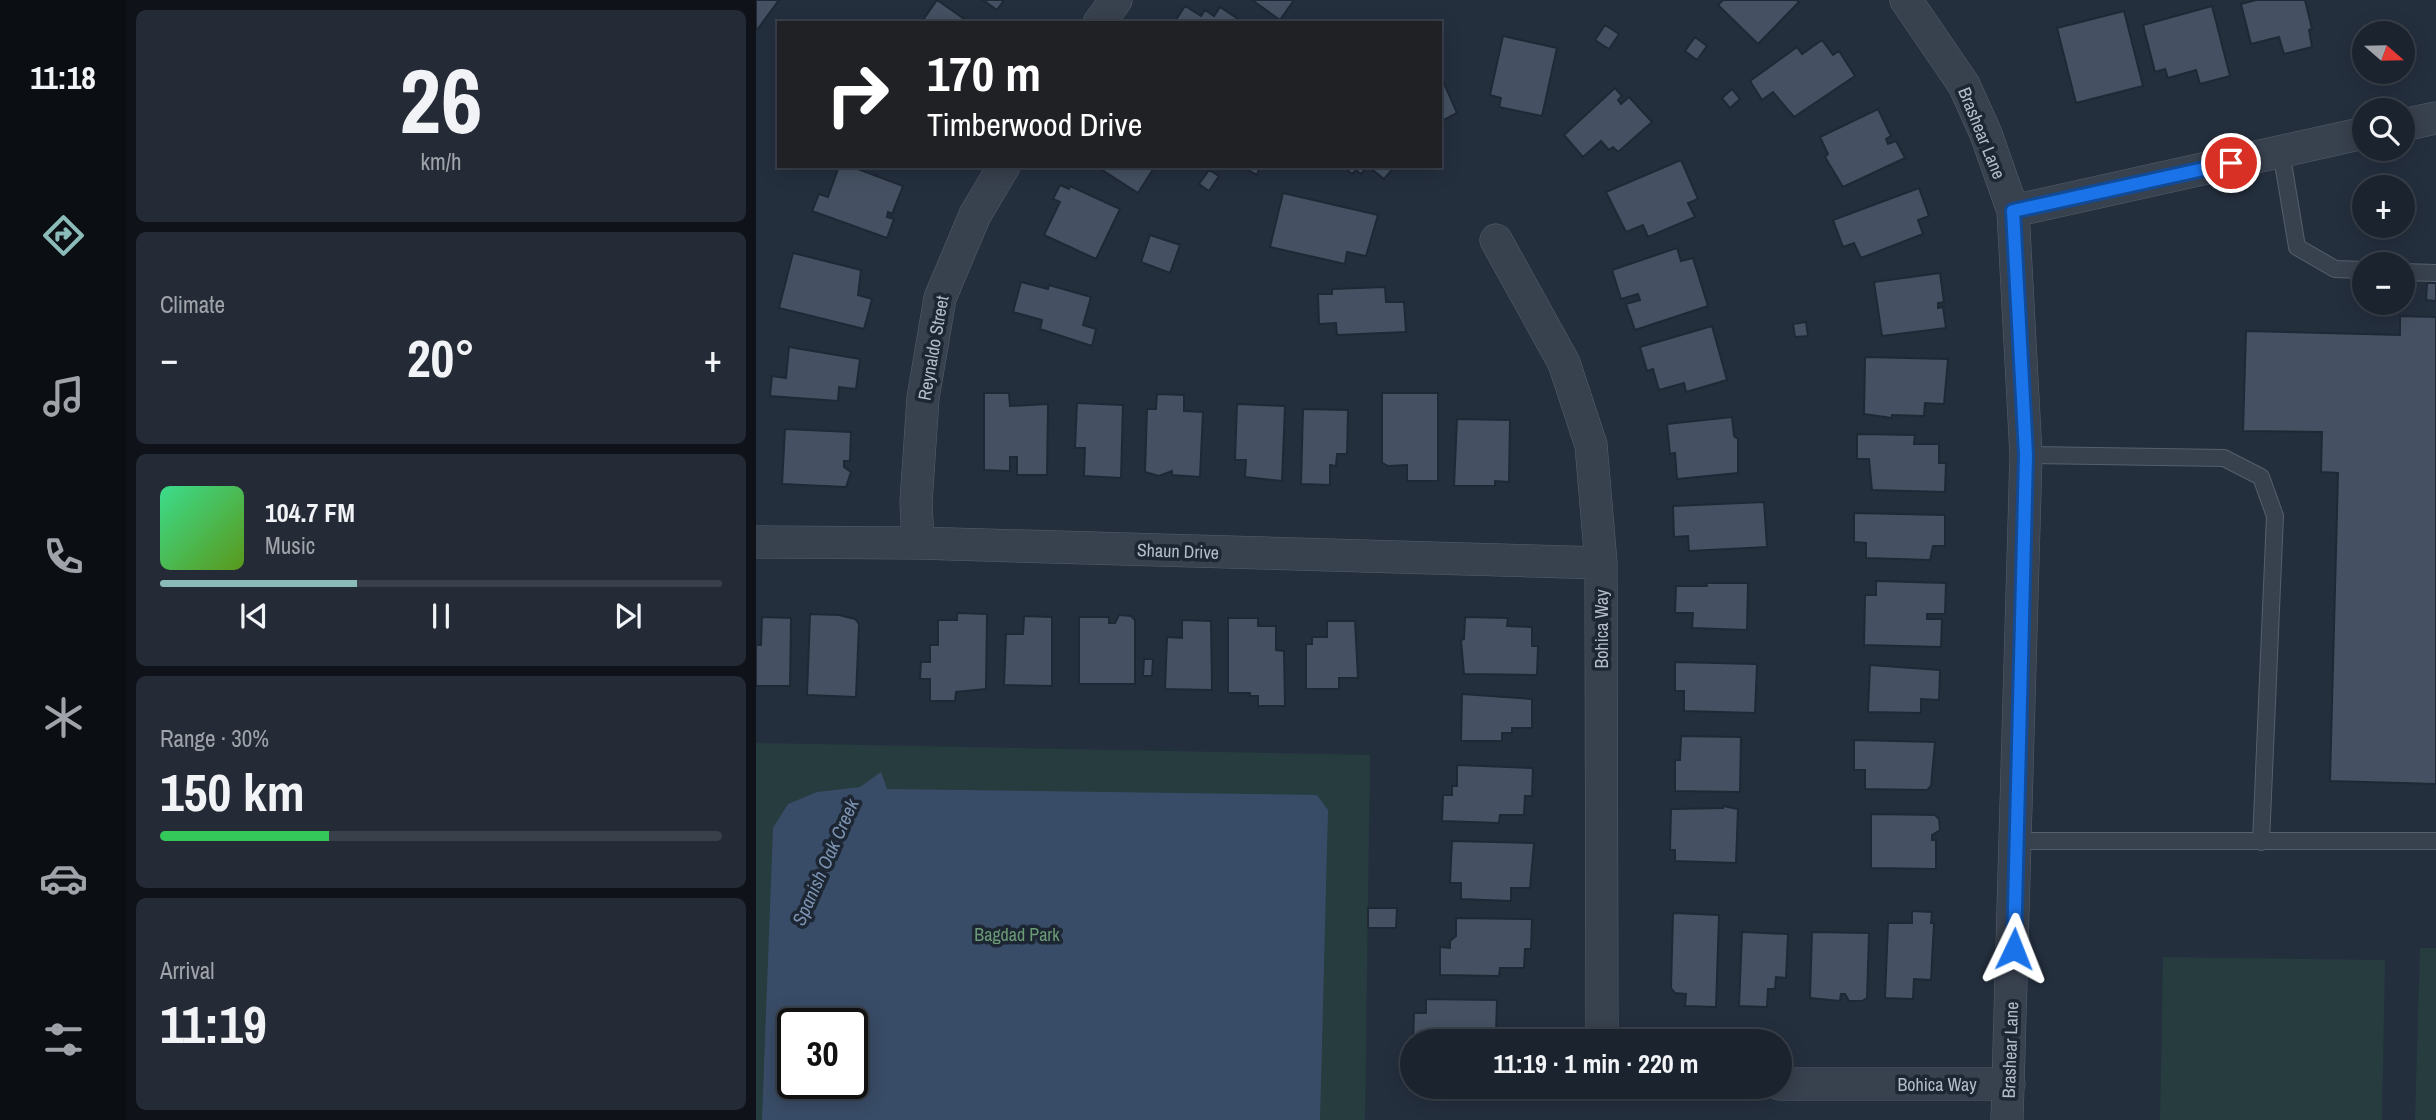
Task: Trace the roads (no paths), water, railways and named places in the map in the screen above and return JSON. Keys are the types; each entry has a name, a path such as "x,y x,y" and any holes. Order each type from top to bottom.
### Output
{"street":[{"path":"1100,21 1116,0"},
{"name":"Brashear Lane","path":"1906,0 1964,85 1986,134 2013,211 2026,455 2018,841 2007,1120"},
{"path":"2415,122 2436,118"},
{"path":"2013,211 2352,136"},
{"name":"Reynaldo Street","path":"918,543 916,502 923,398 940,298 975,215 1003,168"},
{"name":"Bohica Way","path":"1496,240 1564,363 1591,445 1601,563 1602,1029"},
{"name":"Shaun Drive","path":"756,542 918,543 1601,563"},
{"name":"Bohica Way","path":"1792,1084 2009,1084"}],"lane":[{"path":"2281,152 2297,247 2335,269 2352,270"},
{"path":"2415,272 2436,273"},
{"path":"2026,455 2224,457 2261,477 2275,516 2261,842"},
{"path":"2018,841 2436,841"}],"water":[{"name":"Bagdad Park","path":"881,772 887,789 1317,795 1328,810 1320,1120 762,1120 773,828 788,804 817,792 860,787"}],"water label":[{"name":"Spanish Oak Creek","path":"825,862"}]}
